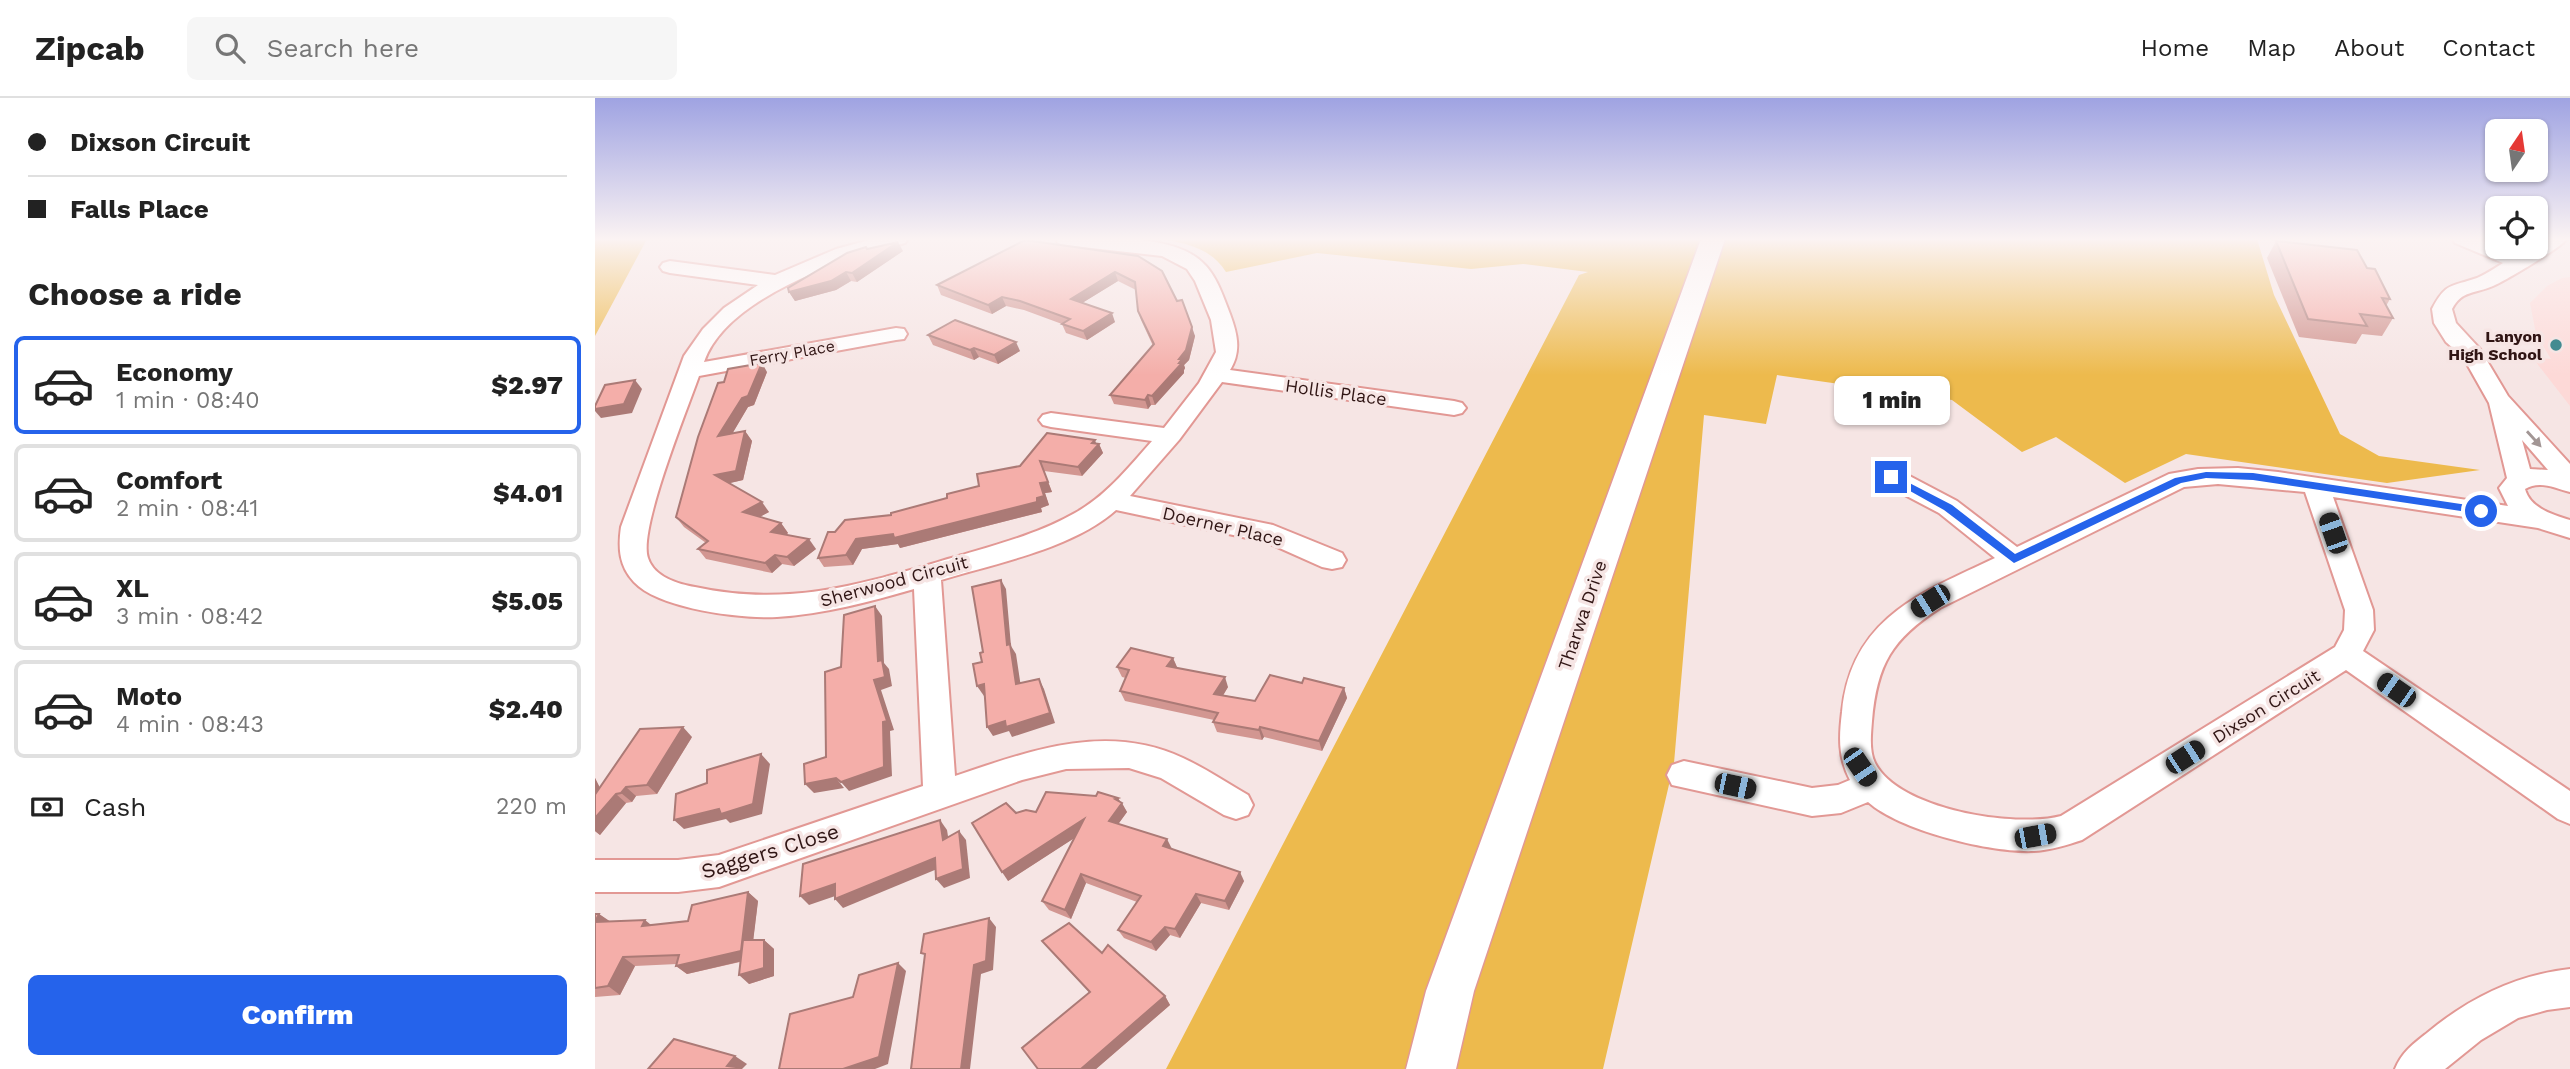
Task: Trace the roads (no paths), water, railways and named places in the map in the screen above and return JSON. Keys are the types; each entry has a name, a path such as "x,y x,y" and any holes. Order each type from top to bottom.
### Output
{"main road":[{"name":"Tharwa Drive","path":"1431,1069 1450,991 1697,284"},
{"name":"Tharwa Drive","path":"1409,1069 1450,991"}],"street":[{"name":"Sherwood Circuit","path":"777,284 721,321 704,339 689,371 634,527 634,562 647,580 671,592 719,603 775,607 824,601 927,575 1035,542 1068,528 1112,501 1132,482 1218,375 1227,353 1226,333 1206,284"},
{"path":"2484,284 2469,299 2463,310 2463,323 2470,338 2472,354 2498,399 2570,482"},
{"name":"Ferry Place","path":"689,371 896,334"},
{"name":"Hollis Place","path":"1218,375 1454,408"},
{"path":"2498,399 2516,483 2516,500 2523,507 2560,528"},
{"path":"1051,420 1169,436"},
{"name":"Dixson Circuit","path":"2346,655 2070,829 2035,836 1995,833 1919,816 1893,803 1872,785 1860,767 1855,748 1859,698 1867,666 1874,652 1904,617 2014,559 2178,480 2221,474 2431,503 2560,528"},
{"path":"1891,477 1948,507 2014,559"},
{"path":"2516,483 2539,477 2570,482"},
{"name":"Dixson Circuit","path":"2431,503 2476,503 2499,496 2516,483"},
{"path":"2316,486 2359,610 2360,630 2346,655 2570,810"},
{"name":"Doerner Place","path":"1112,501 1273,534 1332,560"},
{"path":"927,575 940,796"},
{"name":"Saggers Close","path":"595,876 678,876 719,871 1021,768 1088,754 1129,755 1171,767 1235,805"},
{"path":"1683,775 1812,802 1841,799 1872,785"},
{"path":"2415,1069 2459,1030 2501,1004 2551,989 2570,988"}],"place":[{"name":"Lanyon High School","path":"2556,345"}]}
